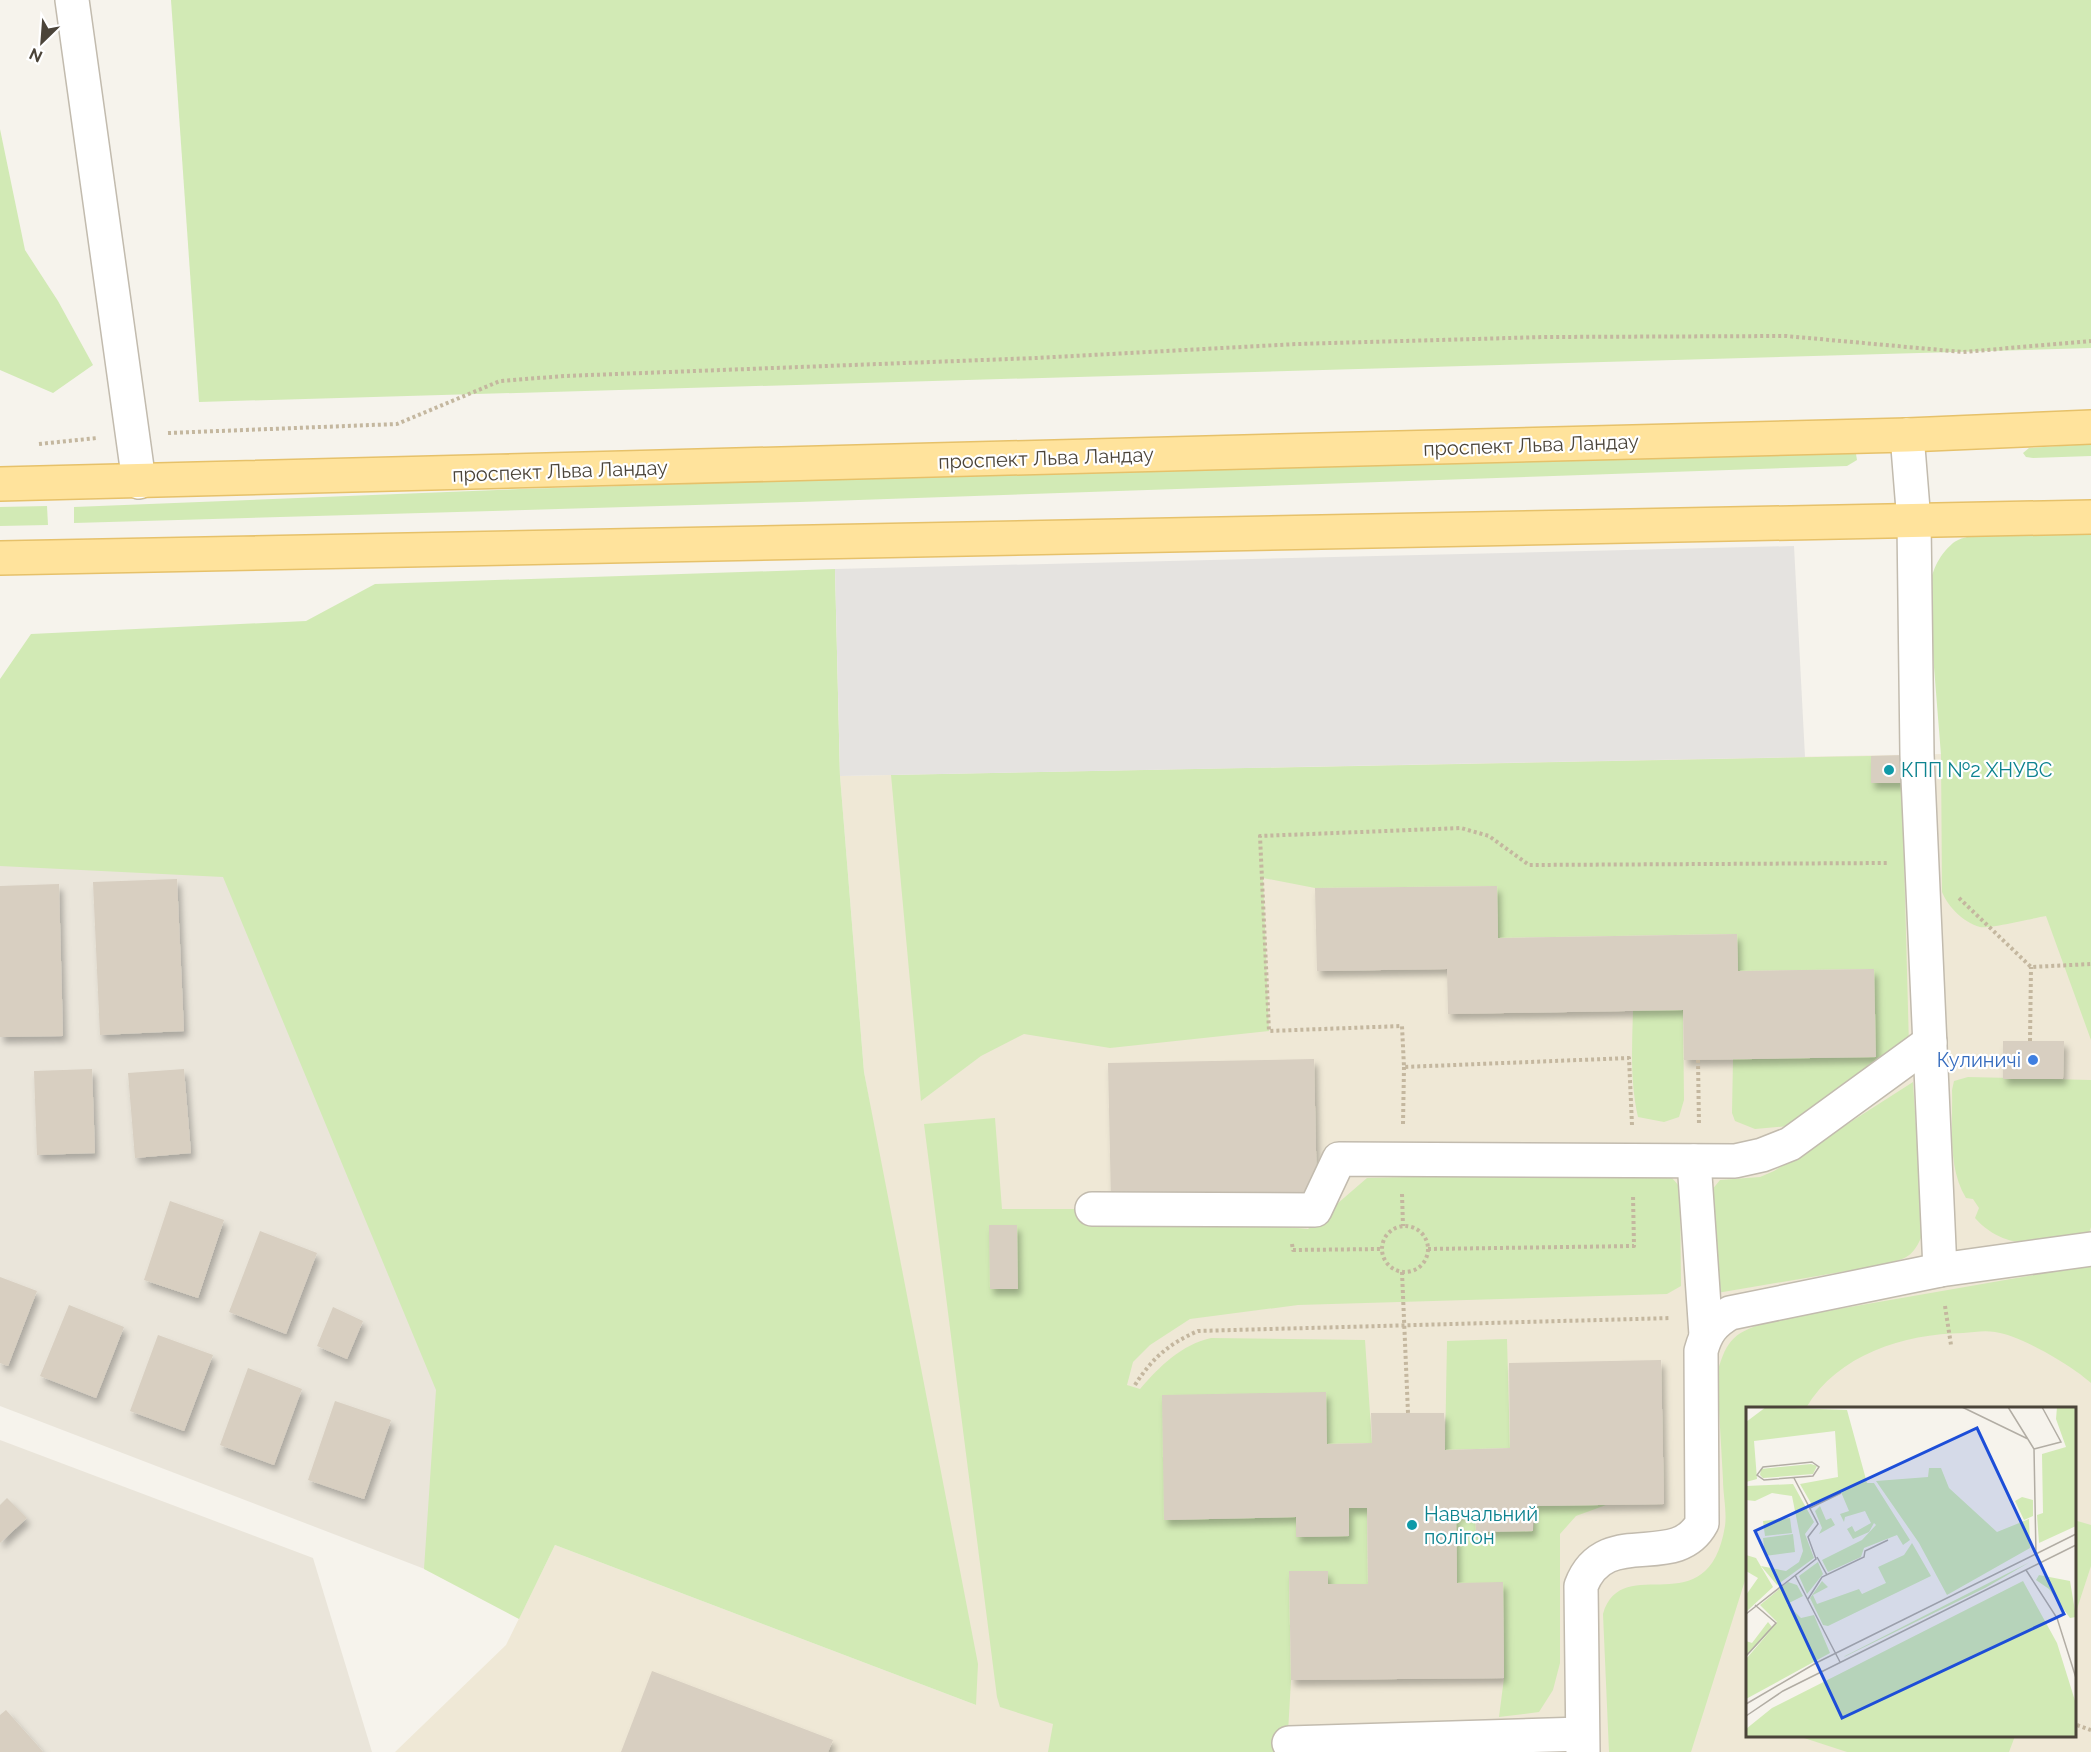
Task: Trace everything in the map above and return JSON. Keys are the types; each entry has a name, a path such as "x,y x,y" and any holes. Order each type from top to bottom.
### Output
{"main road":[{"name":"проспект Льва Ландау","path":"0,484 1907,435 2091,427"},
{"path":"1,559 2091,517"}],"lane":[{"path":"72,0 139,482"},
{"path":"1907,435 1914,522 1922,862 1940,1270"},
{"path":"1092,1209 1315,1210 1339,1159 1735,1161 1762,1155 1790,1144 1930,1042"},
{"path":"1289,1743 1582,1743 1581,1586 1586,1570 1598,1559 1612,1553 1686,1542 1696,1534 1702,1523 1701,1351 1705,1326 1697,1161"},
{"path":"1705,1326 1730,1313 1940,1270 2091,1249"}],"path":[{"path":"34,445 132,435 397,424 500,381 564,376 1036,358 1297,344 1545,337 1786,336 1963,352 2091,341"},
{"path":"1428,1249 1634,1246 1629,1058 1404,1067 1402,1026 1269,1031 1260,836 1461,828 1489,836 1529,865 1922,862 2031,967 2091,964"},
{"path":"2030,1041 2031,967"},
{"path":"1697,1161 1698,1060"},
{"path":"1407,1226 1415,1228 1426,1238 1428,1249 1420,1266 1402,1272 1392,1268 1383,1256 1383,1241 1393,1229 1407,1226"},
{"path":"1402,1272 1408,1413"},
{"path":"1135,1384 1147,1365 1163,1350 1198,1331 1405,1325 1705,1326"},
{"path":"2077,1725 2091,1730"}],"shaded area":[{"path":"1794,546 1805,757 840,776 835,569"},
{"path":"2091,751 2091,1752 395,1752 506,1645 555,1545 976,1705 864,1072 840,776"},
{"path":"0,752 274,850 496,1347 456,1581 0,1406"},
{"path":"0,1440 313,1558 372,1752 0,1752"}],"green space":[{"path":"171,0 2091,0 2091,348 199,402"},
{"path":"0,129 25,250 58,301 93,365 53,393 0,370"},
{"path":"2091,444 2091,456 2033,458 2026,457 2023,453 2029,448"},
{"path":"1846,449 1856,454 1857,460 1847,466 800,502 74,523 74,507 520,489"},
{"path":"47,506 48,525 0,526 0,507"},
{"path":"2091,528 2091,1040 2046,916 1980,927 1968,922 1957,913 1942,892 1941,755 1928,592 1933,571 1939,559 1947,548 1963,538 2018,530"},
{"path":"835,569 840,776 864,1072 978,1664 976,1705 555,1545 519,1619 424,1569 436,1390 223,877 0,866 0,679 31,634 306,621 375,584"},
{"path":"1871,756 1872,783 1902,783 1909,1046 1801,1125 1755,1129 1735,1121 1732,1113 1733,1059 1875,1057 1874,969 1738,971 1737,934 1498,938 1497,886 1315,888 1263,878 1269,1031 1110,1048 1024,1034 981,1056 921,1101 891,775"},
{"path":"1633,1010 1683,1010 1684,1100 1679,1117 1664,1122 1638,1117 1633,1077"},
{"path":"1968,1077 2091,1080 2091,1227 2088,1236 2042,1243 2014,1241 2000,1237 1975,1218 1979,1208 1973,1199 1966,1198 1960,1186 1952,1146 1954,1081"},
{"path":"1913,1082 1923,1233 1916,1248 1908,1256 1882,1265 1717,1293 1711,1191 1720,1180 1760,1177 1774,1171"},
{"path":"995,1118 1002,1209 1092,1209 1308,1229 1367,1178 1654,1171 1666,1174 1675,1181 1680,1188 1681,1286 1667,1294 1298,1305 1190,1319 1150,1345 1133,1362 1127,1385 1140,1389 1155,1372 1181,1351 1211,1338 1365,1340 1372,1443 1327,1444 1164,1520 1296,1517 1297,1537 1349,1536 1349,1508 1367,1508 1368,1584 1328,1584 1327,1571 1289,1571 1291,1680 1287,1750 1548,1748 1554,1752 1048,1752 1053,1724 1000,1707 924,1124"},
{"path":"2091,1265 2091,1383 2059,1360 2032,1345 2006,1334 1979,1331 1918,1338 1874,1351 1854,1361 1836,1374 1820,1389 1807,1407 1746,1407 1746,1577 1691,1752 1609,1752 1603,1614 1613,1596 1628,1587 1684,1582 1701,1574 1716,1557 1725,1526 1717,1374 1725,1352 1734,1338 1748,1329 1769,1321"},
{"path":"1507,1339 1510,1448 1445,1450 1447,1341"},
{"path":"1606,1505 1576,1516 1560,1534 1560,1663 1553,1690 1539,1712 1499,1717 1504,1678 1503,1583 1457,1583 1456,1513 1475,1514 1476,1532 1533,1531 1536,1506"},
{"path":"2076,1521 2091,1525 2091,1566 2076,1612"},
{"path":"1801,1737 2015,1737 2009,1752 1847,1752"}],"building":[{"name":"КПП №2 ХНУВС","path":"1907,755 1902,783 1871,783 1871,756"},
{"path":"177,879 184,1031 100,1035 93,882"},
{"path":"59,884 63,1036 0,1037 0,886"},
{"path":"1497,886 1498,938 1737,934 1738,971 1874,969 1876,1057 1684,1060 1683,1010 1448,1014 1447,969 1317,971 1315,888"},
{"name":"Кулиничі","path":"2003,1041 2064,1041 2063,1079 2003,1079"},
{"path":"1314,1059 1317,1196 1111,1200 1108,1063"},
{"path":"92,1069 95,1153 37,1155 34,1071"},
{"path":"184,1069 191,1153 135,1158 128,1073"},
{"path":"170,1201 224,1220 198,1298 144,1280"},
{"path":"989,1225 1017,1225 1018,1289 990,1289"},
{"path":"260,1231 317,1253 286,1334 229,1312"},
{"path":"0,1277 37,1291 8,1366 0,1363"},
{"path":"69,1305 124,1327 96,1398 40,1376"},
{"path":"333,1307 363,1321 347,1359 317,1346"},
{"path":"158,1335 213,1355 184,1431 130,1411"},
{"name":"Навчальний полігон","path":"1661,1360 1664,1504 1533,1506 1533,1531 1476,1532 1475,1514 1456,1513 1457,1583 1503,1582 1504,1678 1291,1680 1289,1571 1328,1571 1328,1584 1368,1584 1367,1508 1349,1508 1349,1536 1296,1537 1296,1517 1164,1520 1162,1395 1326,1392 1327,1444 1372,1443 1371,1413 1444,1413 1445,1450 1510,1448 1509,1363"},
{"path":"248,1368 302,1389 274,1465 220,1445"},
{"path":"335,1401 391,1420 364,1499 308,1480"},
{"path":"7,1498 27,1518 0,1543 0,1505"},
{"path":"652,1671 833,1740 828,1752 621,1752"},
{"path":"6,1710 43,1752 0,1752 0,1715"}],"place":[{"name":"КПП №2 ХНУВС","path":"1889,770"},
{"name":"Кулиничі","path":"2033,1060"},
{"name":"Навчальний полігон","path":"1412,1525"}]}
